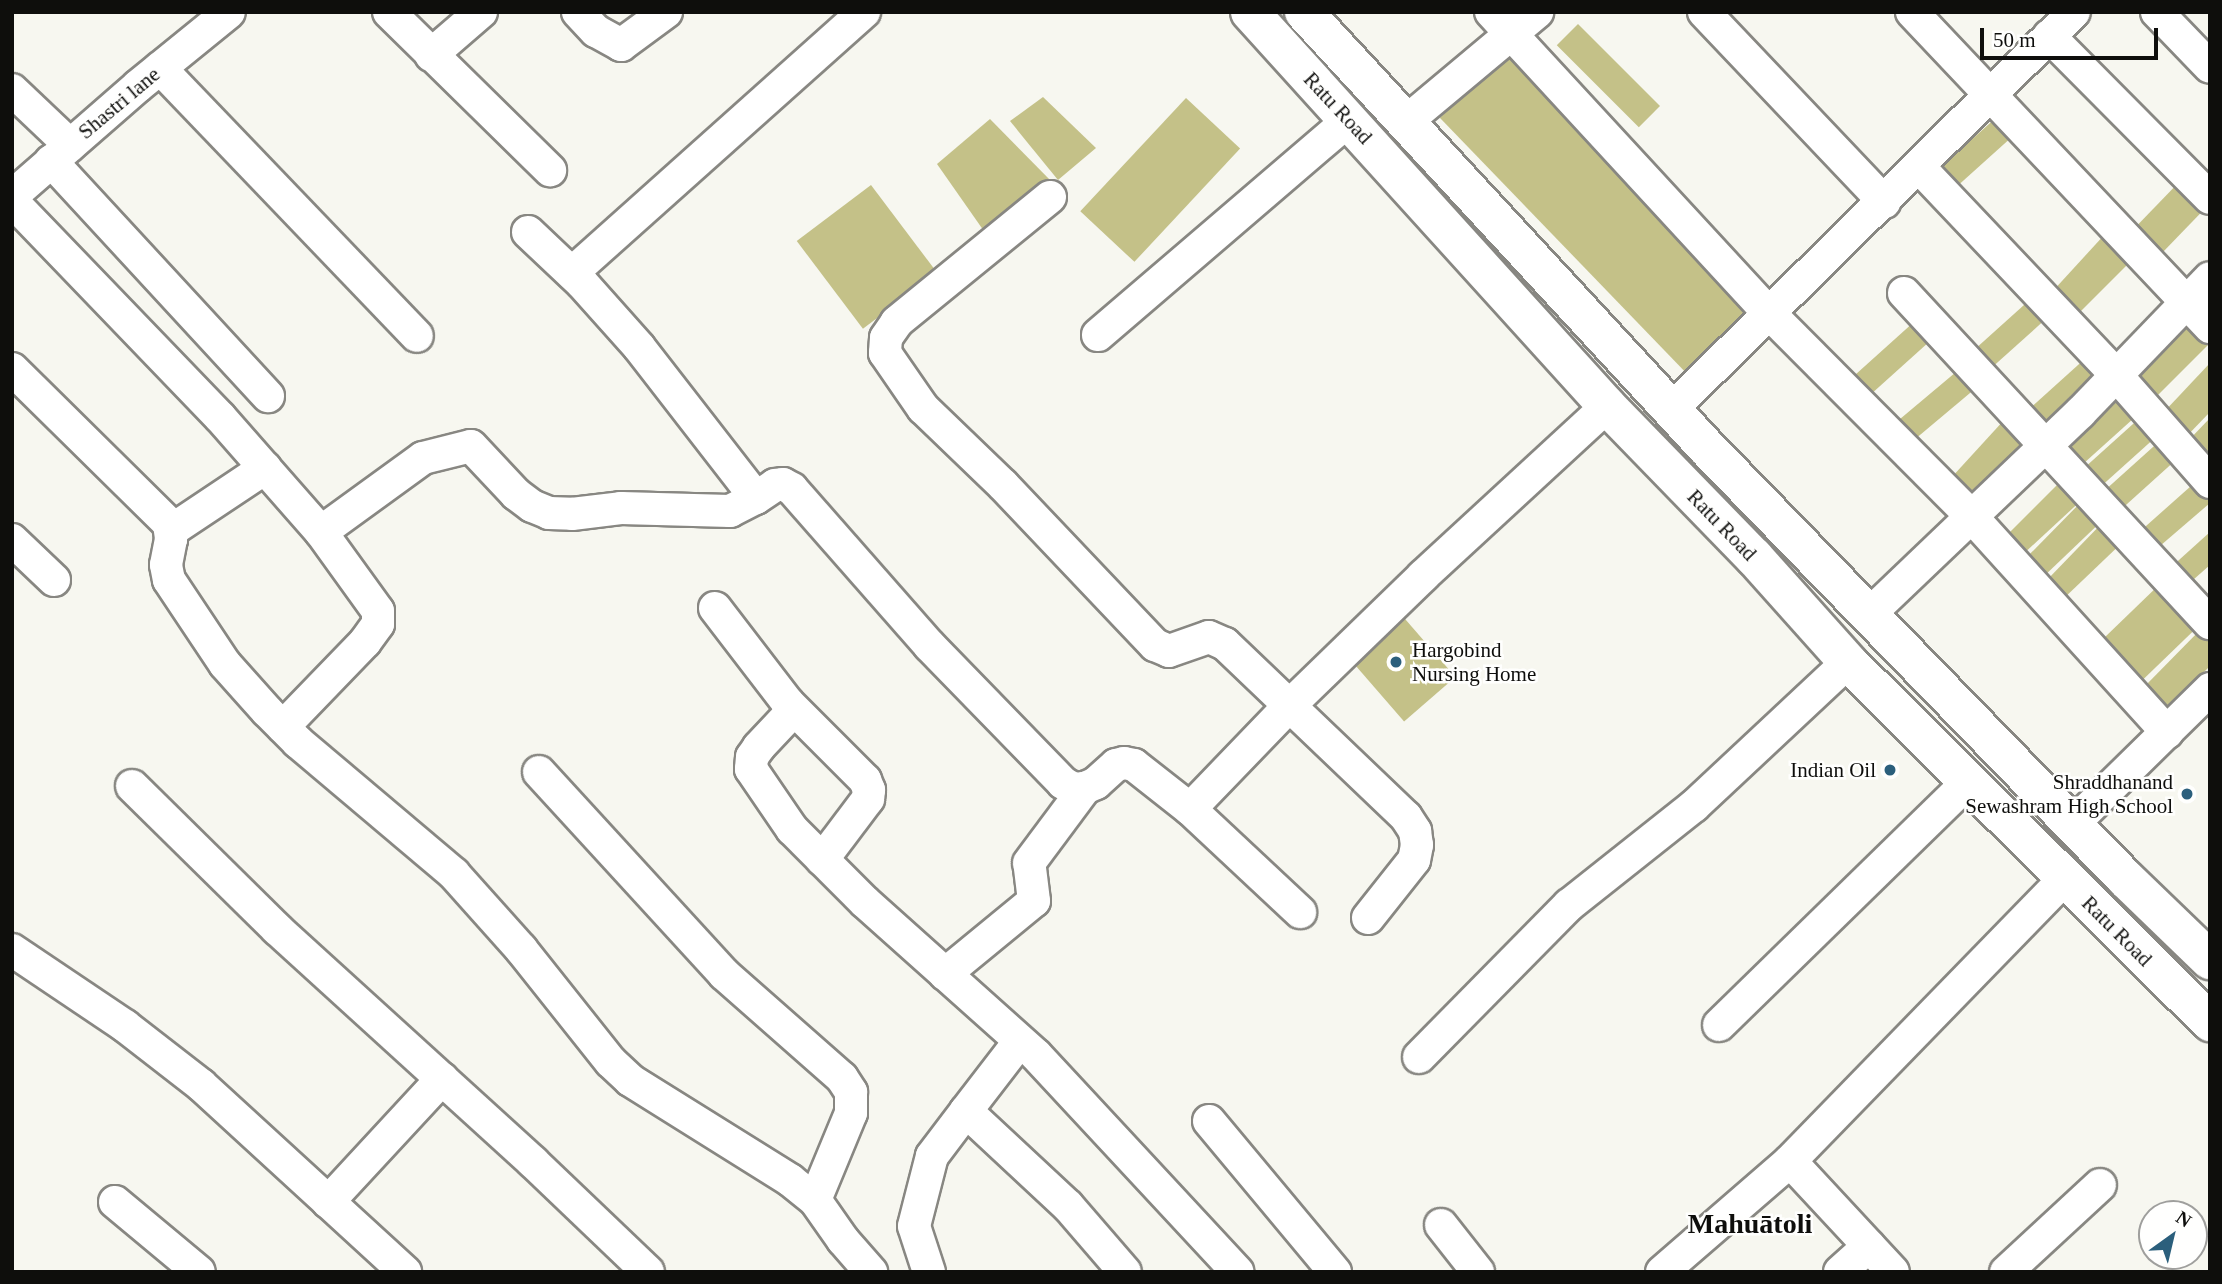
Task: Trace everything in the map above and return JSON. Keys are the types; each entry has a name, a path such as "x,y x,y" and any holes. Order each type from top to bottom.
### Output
{"main road":[{"name":"Ratu Road","path":"1250,12 1607,406 1754,557 1848,662 2210,1022"},
{"path":"1272,12 1688,462 2109,895 2210,992"},
{"path":"1304,12 1704,446 2097,849 2210,960"},
{"path":"1328,12 1420,110 1586,299 1681,400 1879,605 2210,939"}],"street":[{"name":"Shastri lane","path":"12,198 60,153 229,12"},
{"path":"389,12 550,170"},
{"path":"431,55 481,12"},
{"path":"578,12 596,31 621,45 666,12"},
{"path":"572,273 864,12"},
{"path":"1420,110 1501,23 1537,12"},
{"path":"1704,12 1884,202"},
{"path":"1912,12 2210,327"},
{"path":"1681,400 2074,12"},
{"path":"2157,12 2210,67"},
{"path":"1501,23 1769,313 1971,516 2167,732"},
{"path":"2049,36 2210,198"},
{"path":"160,68 417,336"},
{"path":"12,90 60,153 268,396"},
{"path":"1098,335 1349,120"},
{"path":"1919,167 2117,376 2210,482"},
{"path":"1050,197 897,323 886,338 885,353 923,408 1003,485 1155,645 1169,651 1209,637 1225,644 1390,801 1415,831 1418,845 1414,860 1368,918"},
{"path":"12,198 265,468 321,532 370,596 378,611 378,624 283,727"},
{"path":"528,232 572,273 639,347 756,498"},
{"path":"1879,605 2117,376 2210,278"},
{"path":"1904,292 2210,623"},
{"path":"12,369 169,524 171,539"},
{"path":"1190,809 1289,707 1423,576 1607,406"},
{"path":"321,532 423,458 471,446 516,494 549,513 572,514 621,508 730,511 775,485 783,484 792,489 929,645 1053,774 1074,789 1085,789"},
{"path":"265,468 172,530 166,565 169,580 180,601 225,664 283,727 454,874 521,949 611,1062 631,1080 790,1180 815,1200 871,1272"},
{"path":"12,540 54,580"},
{"path":"715,608 788,703 857,772 869,790 868,799 822,860"},
{"path":"1419,1057 1569,905 1694,806 1848,662"},
{"path":"2086,811 2210,689"},
{"path":"788,703 789,715 759,747 752,757 751,769 792,829 822,860 1020,1041 1238,1272"},
{"path":"945,974 1034,901 1029,863 1085,789 1116,765 1124,763 1134,765 1190,809 1300,912"},
{"path":"539,772 724,974 842,1078 851,1091 850,1114 815,1200"},
{"path":"1719,1025 1968,782"},
{"path":"132,786 276,929 442,1079 648,1272"},
{"path":"1662,1272 1790,1161 2064,879"},
{"path":"12,950 125,1026 201,1085 405,1272"},
{"path":"929,1272 914,1226 932,1156 1020,1041"},
{"path":"328,1202 442,1079"},
{"path":"966,1111 1068,1206 1125,1272"},
{"path":"1209,1121 1335,1272"},
{"path":"1790,1161 1893,1272"},
{"path":"2006,1272 2100,1185"},
{"path":"115,1202 199,1272"},
{"path":"1441,1226 1478,1272"},
{"path":"1840,1272 1869,1246"}],"building":[{"path":"1578,24 1660,106 1639,127 1557,45"},
{"path":"1511,49 1762,309 1691,377 1440,118"},
{"path":"1043,97 1096,148 1058,180 1010,121"},
{"path":"1186,98 1240,148 1134,262 1080,211"},
{"path":"1999,115 2016,134 1954,189 1937,171"},
{"path":"990,119 1052,182 986,234 937,164"},
{"path":"2183,178 2210,204 2153,262 2127,236"},
{"path":"871,185 937,273 863,329 797,241"},
{"path":"2106,233 2134,258 2073,319 2051,293"},
{"path":"2034,296 2051,315 1989,370 1972,352"},
{"path":"2185,316 2210,338 2210,343 2152,401 2130,375"},
{"path":"1915,321 1932,340 1870,395 1853,377"},
{"path":"2088,356 2105,375 2042,431 2026,412"},
{"path":"2210,363 2210,412 2184,439 2163,413"},
{"path":"1962,367 1978,386 1914,440 1898,421"},
{"path":"2126,393 2142,411 2080,467 2064,449"},
{"path":"2143,415 2160,434 2098,489 2081,471"},
{"path":"2210,418 2210,470 2187,442"},
{"path":"2005,419 2034,444 1973,505 1951,478"},
{"path":"2163,438 2180,457 2118,512 2101,494"},
{"path":"2065,477 2086,496 2019,558 2004,538"},
{"path":"2200,478 2210,490 2210,503 2153,552 2137,534"},
{"path":"2086,497 2107,516 2041,579 2025,559"},
{"path":"2106,519 2127,538 2061,601 2046,581"},
{"path":"2210,532 2210,565 2185,587 2169,569"},
{"path":"2162,582 2202,623 2140,683 2100,642"},
{"path":"1399,612 1455,677 1404,722 1348,657"},
{"path":"2205,625 2210,630 2210,666 2162,714 2144,687"}],"place":[{"name":"Hargobind Nursing Home","path":"1396,662"},
{"name":"Indian Oil","path":"1890,770"},
{"name":"Shraddhanand Sewashram High School","path":"2187,794"}],"district":[{"name":"Mahuātoli","path":"1750,1224"}]}
